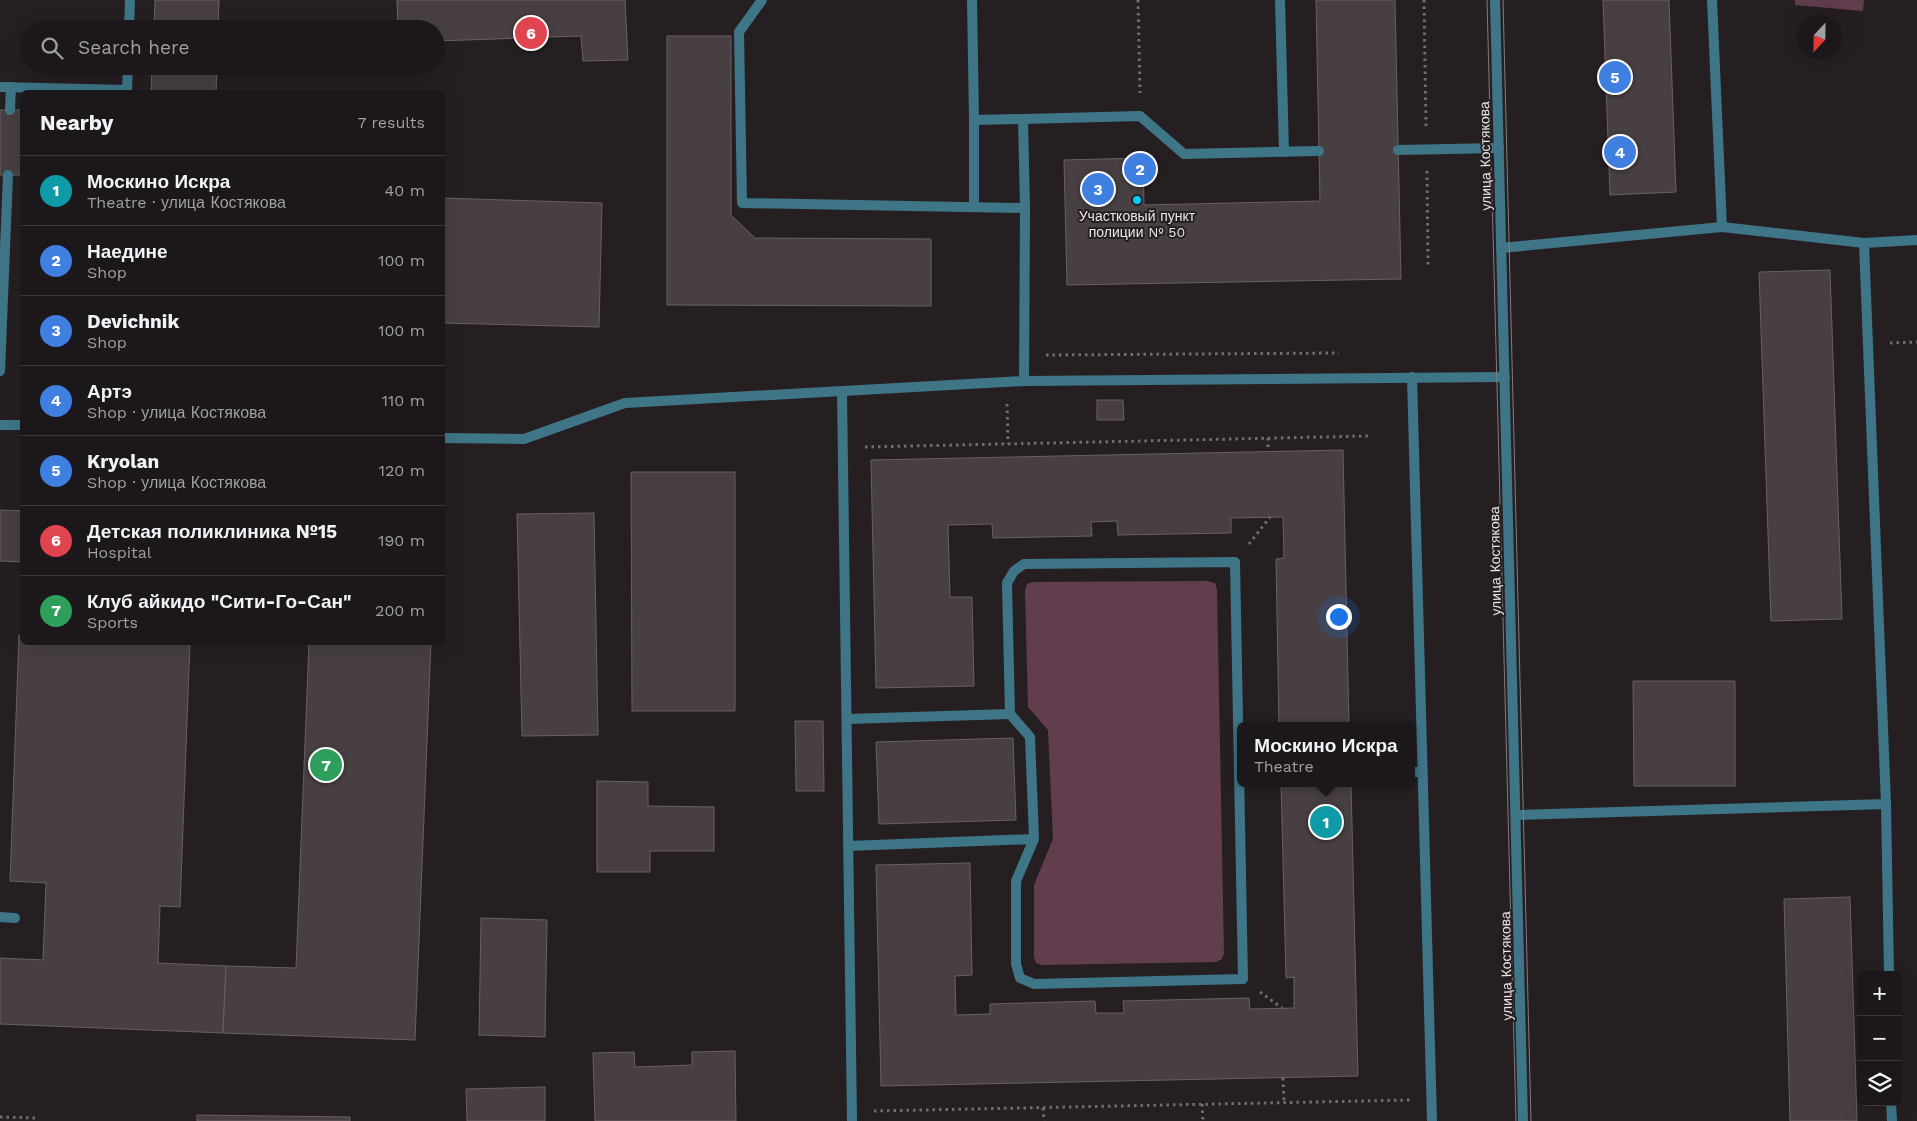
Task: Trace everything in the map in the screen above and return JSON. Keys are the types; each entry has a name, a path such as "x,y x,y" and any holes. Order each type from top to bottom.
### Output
{"street":[{"path":"129,20 130,0"},
{"path":"762,0 739,32 742,203 1025,208"},
{"path":"972,0 974,207"},
{"path":"1280,0 1284,152"},
{"name":"улица Костякова","path":"1495,0 1523,1121"},
{"path":"1712,0 1722,227"},
{"path":"0,87 127,90 128,75"},
{"path":"10,110 11,87"},
{"path":"974,120 1140,116 1184,154 1319,151"},
{"path":"1023,119 1025,208 1024,381"},
{"path":"1398,150 1499,148"},
{"path":"0,371 8,175"},
{"path":"1501,248 1722,227 1864,243 1917,240"},
{"path":"1864,243 1886,804 1889,971"},
{"path":"445,438 524,439 625,404 1024,381 1505,377"},
{"path":"1412,378 1432,1121"},
{"path":"842,392 852,1116"},
{"path":"0,424 20,425"},
{"path":"1238,722 1234,562 1024,564 1014,571 1007,583 1010,714 1030,737 1034,839 1016,881 1016,964 1020,978 1034,984 1243,979 1240,787"},
{"path":"846,719 1010,714"},
{"path":"1415,772 1422,772"},
{"path":"1516,815 1886,804"},
{"path":"848,846 1034,839"},
{"path":"0,917 15,918"},
{"path":"1891,1106 1892,1121"}],"path":[{"path":"1138,0 1140,116"},
{"path":"1024,355 1348,353"},
{"path":"1007,382 1008,444"},
{"path":"843,448 1369,436"},
{"path":"1268,438 1268,452"},
{"path":"1234,562 1270,517"},
{"path":"1283,1078 1284,1102"},
{"path":"852,1116 1043,1108 1431,1099"},
{"path":"1202,1104 1203,1121"},
{"path":"1043,1108 1044,1121"},
{"path":"0,1117 36,1118"}],"shaded area":[{"path":"1795,0 1864,0 1863,11 1795,5"},
{"path":"1207,581 1215,583 1217,590 1224,953 1222,959 1216,962 1043,965 1036,963 1034,957 1034,885 1053,839 1048,730 1028,707 1025,591 1027,584 1033,582"}],"building":[{"path":"155,0 219,0 218,20 154,20"},
{"path":"397,0 625,0 628,60 583,61 581,36 445,41 445,20 398,20"},
{"path":"1316,0 1395,0 1401,279 1067,285 1064,160 1143,158 1144,205 1320,201"},
{"path":"1603,0 1669,0 1676,192 1610,195"},
{"path":"667,36 731,36 731,215 755,238 931,239 931,306 667,305"},
{"path":"152,75 217,75 216,90 151,90"},
{"path":"0,110 20,110 20,175 0,175"},
{"path":"445,198 602,203 599,327 445,323"},
{"path":"1830,270 1842,619 1771,621 1759,272"},
{"path":"1097,400 1123,400 1124,420 1097,420"},
{"path":"1343,450 1349,722 1279,722 1276,559 1284,558 1283,517 1231,518 1231,533 1118,535 1117,521 1091,522 1092,536 993,538 992,524 948,525 950,597 972,597 974,686 876,688 871,460"},
{"path":"631,472 735,472 735,711 632,711"},
{"path":"0,510 20,511 20,562 0,561"},
{"path":"594,513 598,735 522,736 517,514"},
{"path":"19,635 20,645 190,645 180,907 160,906 158,963 226,966 223,1033 0,1024 0,958 43,960 46,883 10,881"},
{"path":"309,645 431,645 415,1040 223,1033 226,966 296,968"},
{"path":"1633,681 1735,681 1735,786 1634,786"},
{"path":"795,721 823,721 824,791 796,791"},
{"path":"1013,738 1016,820 879,824 876,742"},
{"path":"597,781 648,782 648,806 714,807 714,851 650,851 650,872 597,872"},
{"path":"1281,787 1351,787 1358,1076 881,1086 876,865 970,863 972,975 955,976 956,1015 990,1014 990,1004 1095,1001 1096,1013 1124,1013 1123,1001 1249,998 1250,1009 1294,1008 1294,977 1286,978"},
{"path":"1850,897 1857,1121 1790,1121 1784,899"},
{"path":"481,918 547,920 545,1037 479,1035"},
{"path":"735,1051 736,1121 595,1121 593,1053 634,1052 635,1067 692,1065 692,1052"},
{"path":"545,1087 545,1121 467,1121 466,1089"},
{"path":"197,1115 350,1117 350,1121 197,1121"}],"tram line":[{"path":"1487,0 1516,1121"},
{"path":"1503,0 1531,1121"}],"place":[{"name":"Детская поликлиника №15","path":"531,33"},
{"name":"Kryolan","path":"1615,77"},
{"name":"Артэ","path":"1620,152"},
{"name":"Наедине","path":"1140,169"},
{"name":"Devichnik","path":"1098,189"},
{"name":"Участковый пункт полиции № 50","path":"1137,200"},
{"name":"Клуб айкидо \"Сити-Го-Сан\"","path":"326,765"},
{"name":"Москино Искра","path":"1326,822"}]}
